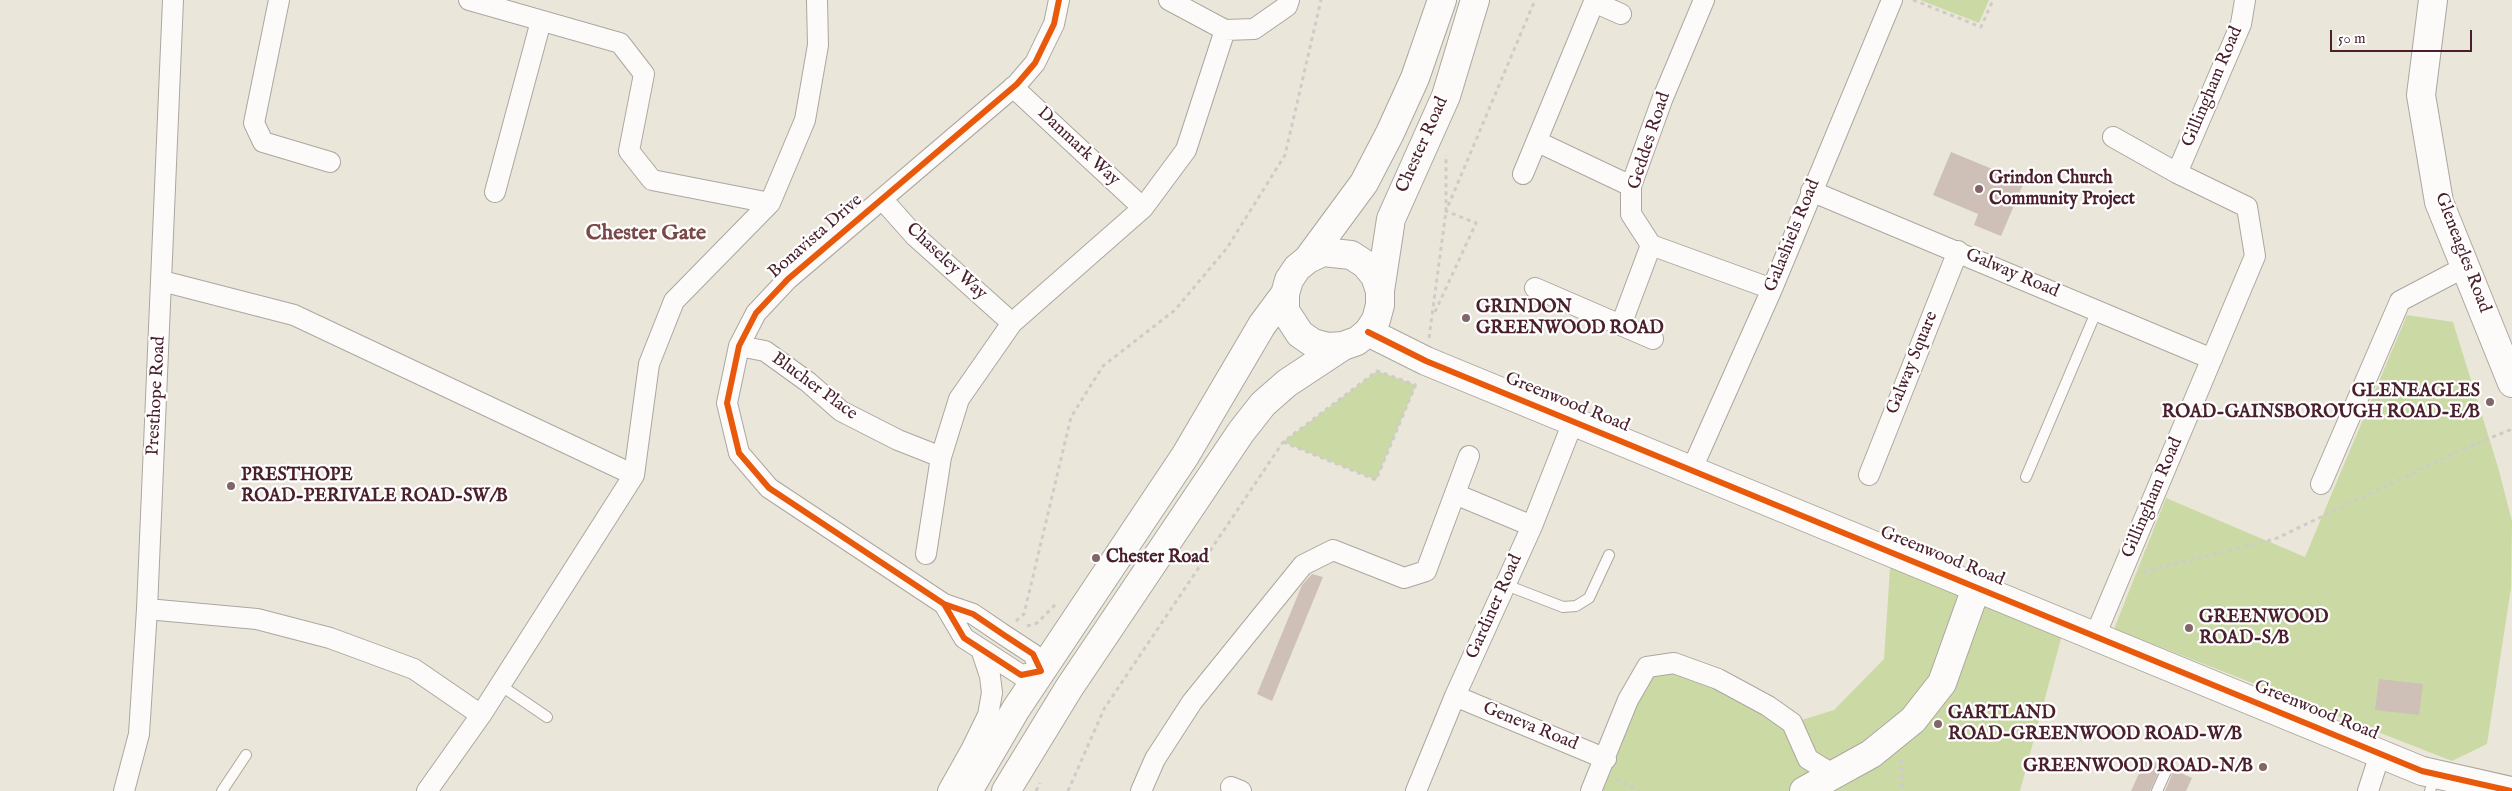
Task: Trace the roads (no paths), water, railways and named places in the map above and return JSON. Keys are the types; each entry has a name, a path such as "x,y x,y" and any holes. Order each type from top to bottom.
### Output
{"main road":[{"name":"Chester Road","path":"968,791 1040,671 1185,456 1262,325 1285,294 1289,280 1296,268 1308,259 1364,183 1390,133 1415,78 1442,0"},
{"name":"Chester Road","path":"1368,332 1376,320 1380,305 1380,291 1390,218 1446,96 1475,0"},
{"name":"Gleneagles Road","path":"2433,0 2421,95 2439,202 2512,383"},
{"path":"1308,259 1323,252 1352,255 1365,264 1375,276 1380,291"},
{"path":"1285,294 1285,311 1300,334 1313,343 1328,347 1343,346"},
{"path":"1006,791 1069,688 1211,475 1263,404 1287,383 1343,346 1357,341 1368,332"},
{"name":"Greenwood Road","path":"1368,332 1421,373 1573,422 2380,754 2433,782 2512,790"},
{"path":"1804,791 1871,754 1913,720 1942,683 1976,588"},
{"path":"1040,671 1069,688"}],"street":[{"name":"Presthope Road","path":"124,791 139,734 147,609 162,281 170,8 173,0"},
{"path":"279,0 254,123 263,142 330,162"},
{"path":"469,0 620,43 644,74 629,151 652,180 770,203"},
{"path":"427,791 481,715 634,475 649,364 674,301 770,203 805,120 818,44 817,0"},
{"name":"Bonavista Drive","path":"944,604 964,638 1021,675 1040,671 1033,654 1026,649 973,614 944,604 768,488 739,453 727,403 740,346 756,313 788,279 1013,87 1035,63 1054,24 1060,0"},
{"path":"1169,0 1225,30 1254,29 1287,6 1289,0"},
{"name":"Geddes Road","path":"1651,245 1631,214 1631,186 1662,100 1704,0"},
{"name":"Galashiels Road","path":"1691,471 1772,289 1811,191 1892,0"},
{"name":"Gillingham Road","path":"2177,173 2241,24 2245,0"},
{"path":"1523,174 1538,142 1594,1 1621,14"},
{"path":"495,192 541,21"},
{"path":"926,554 941,457 959,399 1012,323 1143,208 1186,150 1225,30"},
{"name":"Danmark Way","path":"1013,87 1143,208"},
{"name":"Gillingham Road","path":"2095,636 2255,256 2248,206 2177,173 2112,137"},
{"path":"1538,142 1631,186"},
{"name":"Galway Road","path":"1811,191 2212,359"},
{"name":"Chaseley Way","path":"882,199 915,236 1012,323"},
{"path":"1621,325 1651,245 1772,289"},
{"name":"Galway Square","path":"1869,475 1958,251"},
{"path":"2320,484 2400,301 2465,267"},
{"path":"162,281 294,315 634,475"},
{"path":"1535,288 1653,339"},
{"name":"Blucher Place","path":"740,346 765,351 808,382 841,411 898,440 941,457"},
{"name":"Gardiner Road","path":"1416,791 1455,696 1532,526 1573,422"},
{"path":"1141,791 1155,759 1192,702 1303,565 1334,550 1404,578 1426,572 1469,456"},
{"path":"1454,494 1532,526"},
{"path":"147,609 257,619 330,638 414,669 481,715"},
{"path":"948,791 988,715 992,692 990,676 981,649"},
{"path":"1591,791 1628,700 1647,667 1674,663 1718,679 1768,706 1792,722 1808,759 1834,775"},
{"name":"Geneva Road","path":"1455,696 1603,765"},
{"path":"2368,791 2380,754"}],"lane":[{"path":"2026,476 2097,310"},
{"path":"1506,585 1563,608 1576,606 1589,598 1609,555"},
{"path":"500,685 547,717"},
{"path":"222,791 246,754"},
{"path":"2157,791 2167,769"}],"place":[{"name":"Grindon Church Community Project","path":"1979,189"},
{"name":"GRINDON GREENWOOD ROAD","path":"1466,318"},
{"name":"GLENEAGLES ROAD-GAINSBOROUGH ROAD-E/B","path":"2490,402"},
{"name":"PRESTHOPE ROAD-PERIVALE ROAD-SW/B","path":"231,486"},
{"name":"Chester Road","path":"1096,558"},
{"name":"GREENWOOD ROAD-S/B","path":"2189,628"},
{"name":"GARTLAND ROAD-GREENWOOD ROAD-W/B","path":"1938,724"},
{"name":"GREENWOOD ROAD-N/B","path":"2263,767"}],"district":[{"name":"Chester Gate","path":"646,234"}]}
